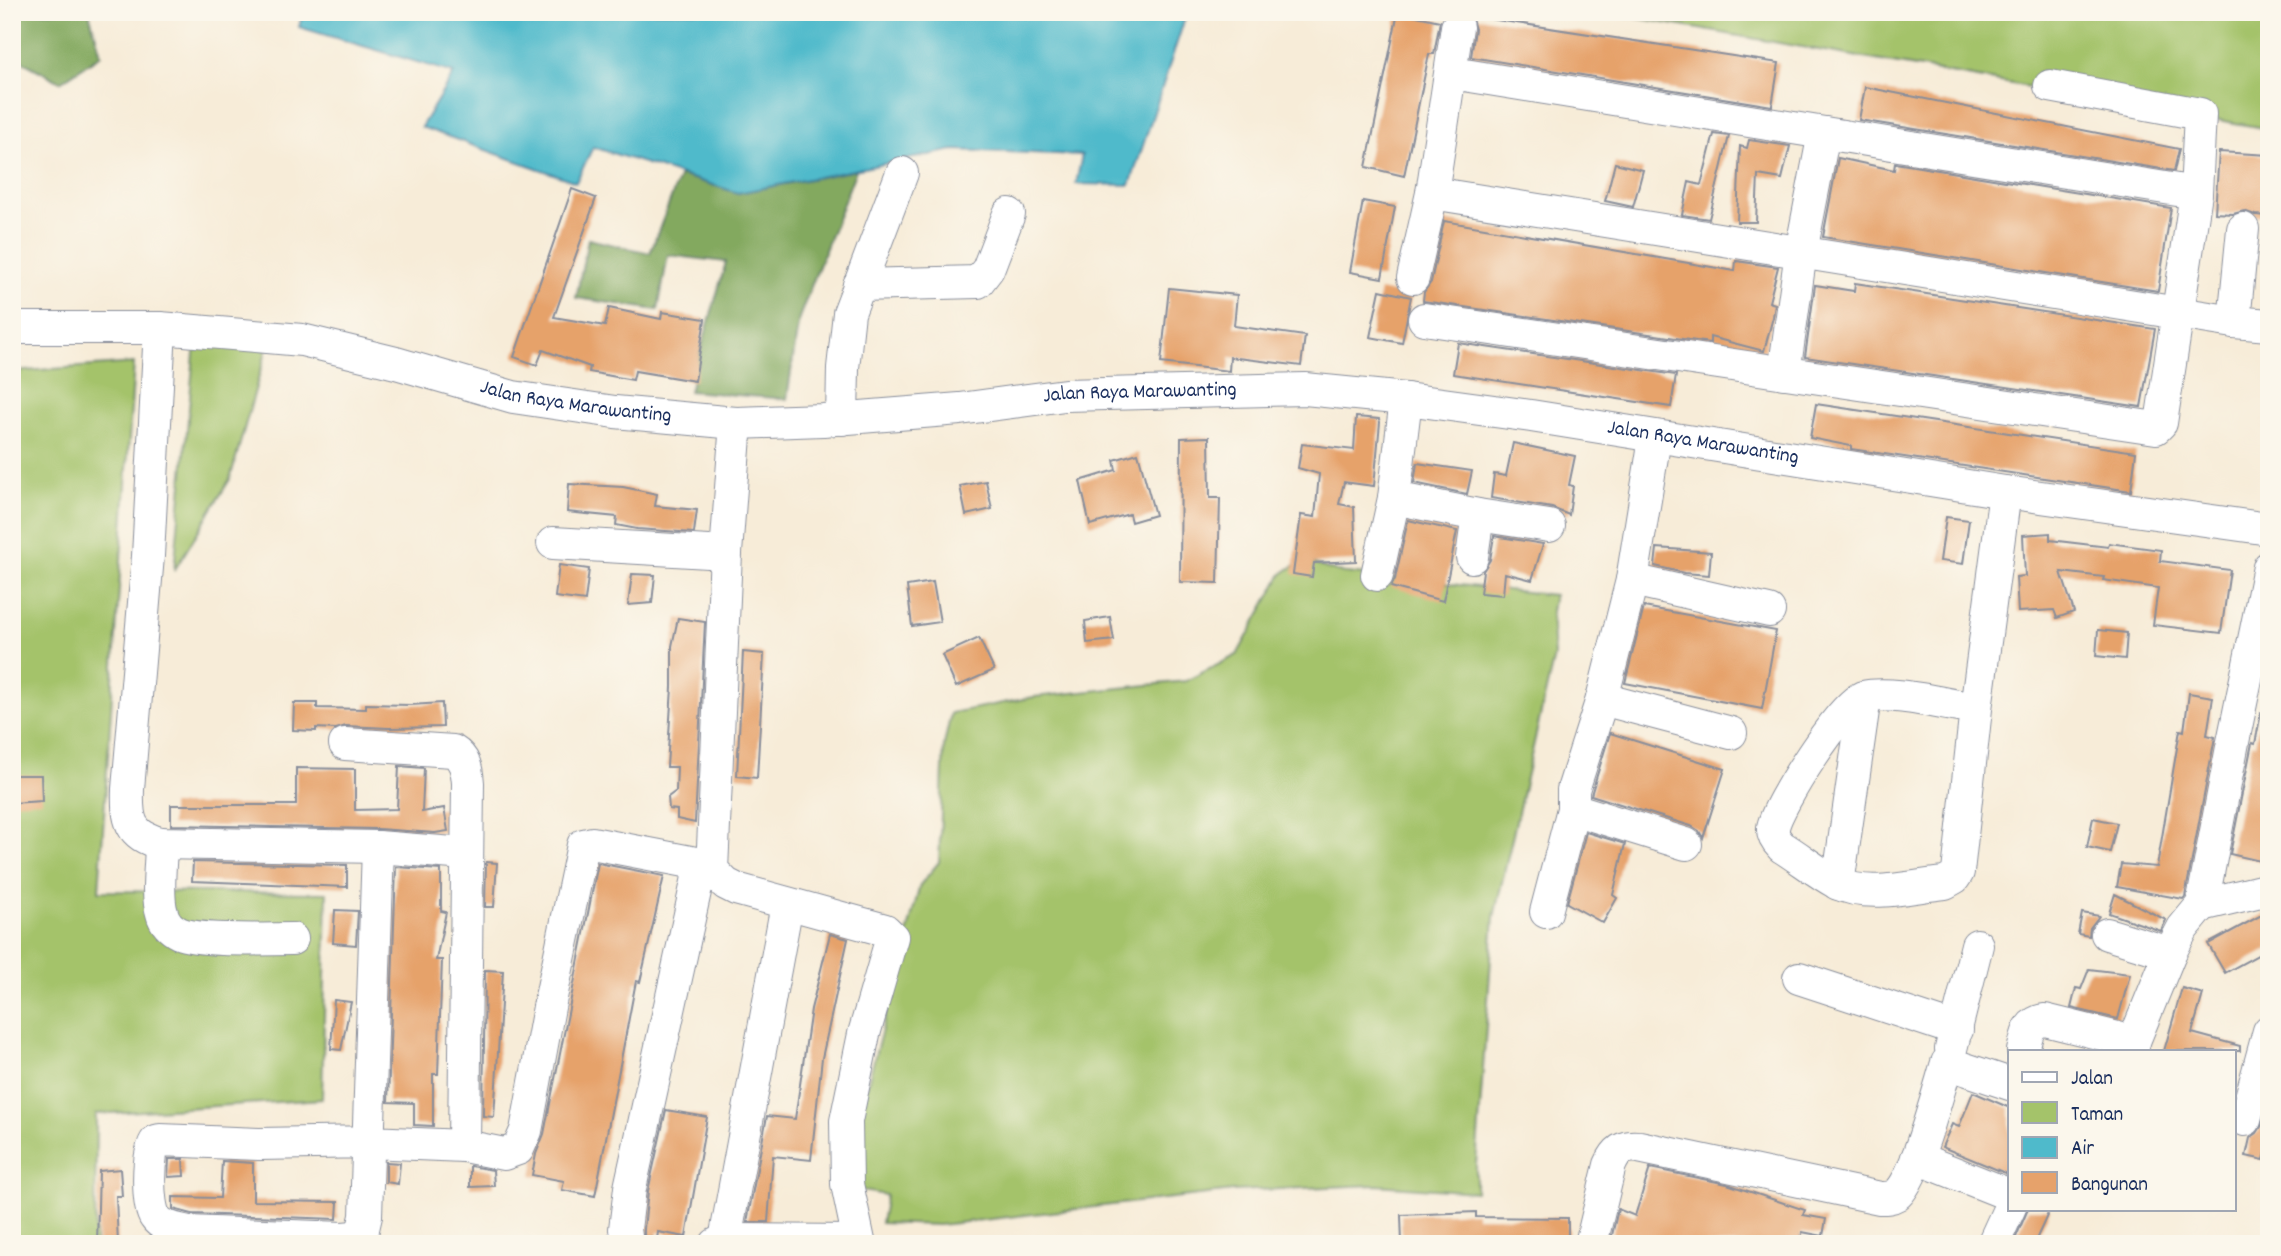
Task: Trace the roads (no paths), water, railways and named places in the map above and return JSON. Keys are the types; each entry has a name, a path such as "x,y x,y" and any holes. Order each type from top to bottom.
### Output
{"street":[{"path":"1413,278 1432,193 1457,27"},
{"path":"1452,73 2196,193"},
{"path":"1424,319 2154,429 2161,422 2179,312 2196,193 2200,114 2050,86"},
{"path":"1784,373 1801,252 1824,133"},
{"path":"842,419 846,324 902,173"},
{"path":"1432,193 2234,322 2269,325"},
{"path":"859,285 978,282 988,269 1009,214"},
{"path":"2234,322 2243,229"},
{"name":"Jalan Raya Marawanting","path":"12,328 160,328 302,340 396,363 513,397 615,412 736,423 842,419 960,410 1065,395 1282,388 1406,399 1531,416 2005,492 2268,522"},
{"path":"160,328 148,556 128,807 130,821 136,832 143,838 161,843 378,847 466,854"},
{"path":"1377,575 1394,498 1406,399"},
{"path":"627,1244 625,1229 630,1188 706,867 736,423"},
{"path":"1546,912 1573,809 1573,790 1602,699 1632,580 1655,438"},
{"path":"1976,709 1910,699 1865,697 1848,707 1827,732 1782,807 1773,827 1773,835 1782,847 1838,884 1872,891 1944,883 1954,878 1961,865 1976,709 2005,492"},
{"path":"1394,498 1549,526"},
{"path":"1472,556 1478,515"},
{"path":"553,543 726,553"},
{"path":"2023,1050 2029,1029 2033,1024 2045,1020 2132,1047 2170,953 2183,928 2202,905 2232,742 2269,567"},
{"path":"1632,580 1769,611"},
{"path":"1838,884 1865,697"},
{"path":"1602,699 1731,733"},
{"path":"345,744 447,750 458,754 466,767 464,1146"},
{"path":"1573,809 1686,844"},
{"path":"378,847 369,1142 363,1229 352,1237 190,1232 160,1222 151,1210 150,1150 156,1142 369,1142 464,1146 504,1154 518,1149 525,1138 583,845 592,842 706,867 736,889 885,929 892,937 864,1034 846,1121 847,1184 859,1241 721,1242 788,904"},
{"path":"161,843 160,903 162,913 172,929 201,937 292,939"},
{"path":"2212,861 2262,890"},
{"path":"2202,905 2262,890"},
{"path":"2107,934 2170,953"},
{"path":"1591,1244 1613,1156 1623,1148 1639,1147 1880,1198 1890,1198 1900,1192 1917,1158 1947,1063 1977,945"},
{"path":"1799,978 1957,1030"},
{"path":"2245,1120 2269,1031"},
{"path":"1947,1063 2008,1083"},
{"path":"1917,1158 2008,1194"},
{"path":"1993,1244 2009,1210"}],"water":[{"path":"303,12 1187,12 1130,185 1076,184 1082,155 954,150 738,193 593,147 576,182 421,127 454,73 299,27"}]}
